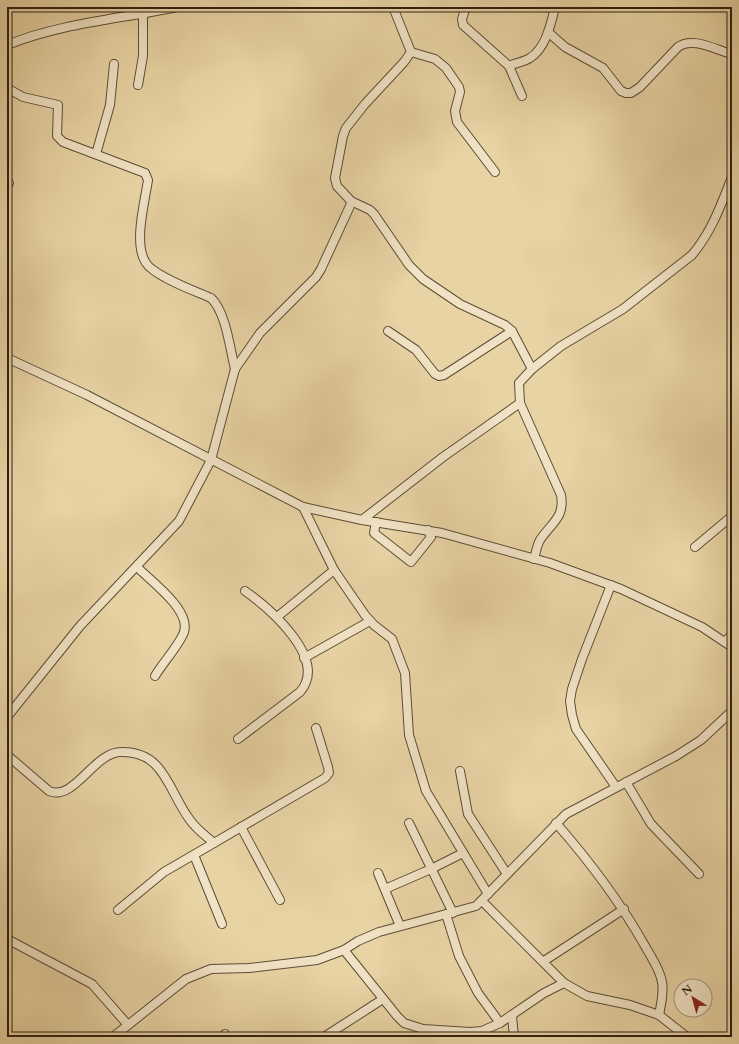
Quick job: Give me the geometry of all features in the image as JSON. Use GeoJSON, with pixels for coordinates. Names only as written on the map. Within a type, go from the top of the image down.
{"type":"FeatureCollection","features":[{"type":"Feature","properties":{"kind":"street"},"geometry":{"type":"LineString","coordinates":[[7,44],[63,28],[177,7]]}},
{"type":"Feature","properties":{"kind":"street"},"geometry":{"type":"LineString","coordinates":[[393,7],[411,52]]}},
{"type":"Feature","properties":{"kind":"street"},"geometry":{"type":"LineString","coordinates":[[466,7],[462,19],[463,25],[509,66],[522,96]]}},
{"type":"Feature","properties":{"kind":"street"},"geometry":{"type":"LineString","coordinates":[[509,66],[534,55],[548,32],[555,7]]}},
{"type":"Feature","properties":{"kind":"street"},"geometry":{"type":"LineString","coordinates":[[138,85],[143,56],[143,14]]}},
{"type":"Feature","properties":{"kind":"street"},"geometry":{"type":"LineString","coordinates":[[548,32],[566,47],[603,68],[621,91],[626,93],[640,87],[678,47],[685,43],[699,44],[732,54]]}},
{"type":"Feature","properties":{"kind":"street"},"geometry":{"type":"LineString","coordinates":[[411,52],[435,58],[446,68],[459,87],[460,92],[455,111],[457,122],[495,172]]}},
{"type":"Feature","properties":{"kind":"street"},"geometry":{"type":"LineString","coordinates":[[411,52],[346,128],[343,136],[335,178],[337,186],[351,201],[370,210],[374,214],[409,265],[423,279],[460,304],[505,325],[512,331],[532,369]]}},
{"type":"Feature","properties":{"kind":"street"},"geometry":{"type":"LineString","coordinates":[[96,154],[110,105],[114,64]]}},
{"type":"Feature","properties":{"kind":"street"},"geometry":{"type":"LineString","coordinates":[[7,88],[22,97],[58,105],[57,136],[60,140],[141,170],[147,175],[148,180],[140,240],[141,252],[146,263],[155,272],[211,298],[216,304],[224,323],[235,369]]}},
{"type":"Feature","properties":{"kind":"street"},"geometry":{"type":"LineString","coordinates":[[534,558],[540,541],[560,516],[562,503],[561,495],[520,403],[519,383],[532,369],[567,342],[623,309],[692,254],[708,234],[715,222],[732,177]]}},
{"type":"Feature","properties":{"kind":"street"},"geometry":{"type":"LineString","coordinates":[[7,717],[80,626],[179,521],[211,460],[235,369],[260,334],[316,277],[327,260],[351,201]]}},
{"type":"Feature","properties":{"kind":"street"},"geometry":{"type":"LineString","coordinates":[[388,331],[416,350],[435,374],[439,376],[444,375],[512,331]]}},
{"type":"Feature","properties":{"kind":"street"},"geometry":{"type":"LineString","coordinates":[[7,358],[80,392],[303,507],[362,520],[442,533],[534,558],[611,585],[702,627],[729,644],[732,634]]}},
{"type":"Feature","properties":{"kind":"street"},"geometry":{"type":"LineString","coordinates":[[362,520],[443,457],[520,403]]}},
{"type":"Feature","properties":{"kind":"street"},"geometry":{"type":"LineString","coordinates":[[303,507],[334,570],[370,621],[392,639],[398,651],[405,673],[409,735],[421,778],[433,805],[488,894]]}},
{"type":"Feature","properties":{"kind":"street"},"geometry":{"type":"LineString","coordinates":[[695,547],[732,516]]}},
{"type":"Feature","properties":{"kind":"street"},"geometry":{"type":"LineString","coordinates":[[376,522],[374,533],[411,562],[432,537],[428,530]]}},
{"type":"Feature","properties":{"kind":"street"},"geometry":{"type":"LineString","coordinates":[[137,567],[176,605],[184,618],[184,633],[154,676]]}},
{"type":"Feature","properties":{"kind":"street"},"geometry":{"type":"LineString","coordinates":[[278,617],[334,570]]}},
{"type":"Feature","properties":{"kind":"street"},"geometry":{"type":"LineString","coordinates":[[611,585],[582,659],[572,689],[570,701],[576,729],[616,787]]}},
{"type":"Feature","properties":{"kind":"street"},"geometry":{"type":"LineString","coordinates":[[238,739],[300,692],[306,685],[307,671],[304,658],[294,638],[278,617],[245,591]]}},
{"type":"Feature","properties":{"kind":"street"},"geometry":{"type":"LineString","coordinates":[[304,658],[370,621]]}},
{"type":"Feature","properties":{"kind":"street"},"geometry":{"type":"LineString","coordinates":[[113,1037],[186,979],[198,972],[210,968],[249,968],[317,960],[344,950],[368,936],[472,907],[482,901],[556,823],[579,806],[676,756],[700,740],[732,711]]}},
{"type":"Feature","properties":{"kind":"street"},"geometry":{"type":"LineString","coordinates":[[118,910],[164,872],[325,778],[328,773],[328,767],[316,728]]}},
{"type":"Feature","properties":{"kind":"street"},"geometry":{"type":"LineString","coordinates":[[7,755],[49,791],[55,793],[68,789],[103,758],[112,754],[119,752],[146,756],[160,768],[190,821],[214,843]]}},
{"type":"Feature","properties":{"kind":"street"},"geometry":{"type":"LineString","coordinates":[[460,771],[468,814],[507,874]]}},
{"type":"Feature","properties":{"kind":"street"},"geometry":{"type":"LineString","coordinates":[[626,782],[651,824],[700,874]]}},
{"type":"Feature","properties":{"kind":"street"},"geometry":{"type":"LineString","coordinates":[[408,823],[431,869],[450,913],[459,956],[478,993],[500,1023]]}},
{"type":"Feature","properties":{"kind":"street"},"geometry":{"type":"LineString","coordinates":[[556,823],[592,864],[624,909],[662,981],[663,992],[659,1015]]}},
{"type":"Feature","properties":{"kind":"street"},"geometry":{"type":"LineString","coordinates":[[241,827],[280,900]]}},
{"type":"Feature","properties":{"kind":"street"},"geometry":{"type":"LineString","coordinates":[[385,889],[463,853]]}},
{"type":"Feature","properties":{"kind":"street"},"geometry":{"type":"LineString","coordinates":[[194,855],[222,924]]}},
{"type":"Feature","properties":{"kind":"street"},"geometry":{"type":"LineString","coordinates":[[378,873],[400,926]]}},
{"type":"Feature","properties":{"kind":"street"},"geometry":{"type":"LineString","coordinates":[[482,901],[544,961],[564,983],[587,996],[630,1005],[659,1015],[687,1037]]}},
{"type":"Feature","properties":{"kind":"street"},"geometry":{"type":"LineString","coordinates":[[544,961],[624,909]]}},
{"type":"Feature","properties":{"kind":"street"},"geometry":{"type":"LineString","coordinates":[[7,939],[92,984],[128,1025]]}},
{"type":"Feature","properties":{"kind":"street"},"geometry":{"type":"LineString","coordinates":[[344,950],[397,1016],[404,1023],[423,1029],[470,1032],[482,1031],[512,1016],[544,993],[564,983]]}},
{"type":"Feature","properties":{"kind":"street"},"geometry":{"type":"LineString","coordinates":[[324,1037],[383,999]]}},
{"type":"Feature","properties":{"kind":"street"},"geometry":{"type":"LineString","coordinates":[[512,1016],[514,1037]]}},
{"type":"Feature","properties":{"kind":"street"},"geometry":{"type":"LineString","coordinates":[[460,1037],[470,1032]]}}]}
